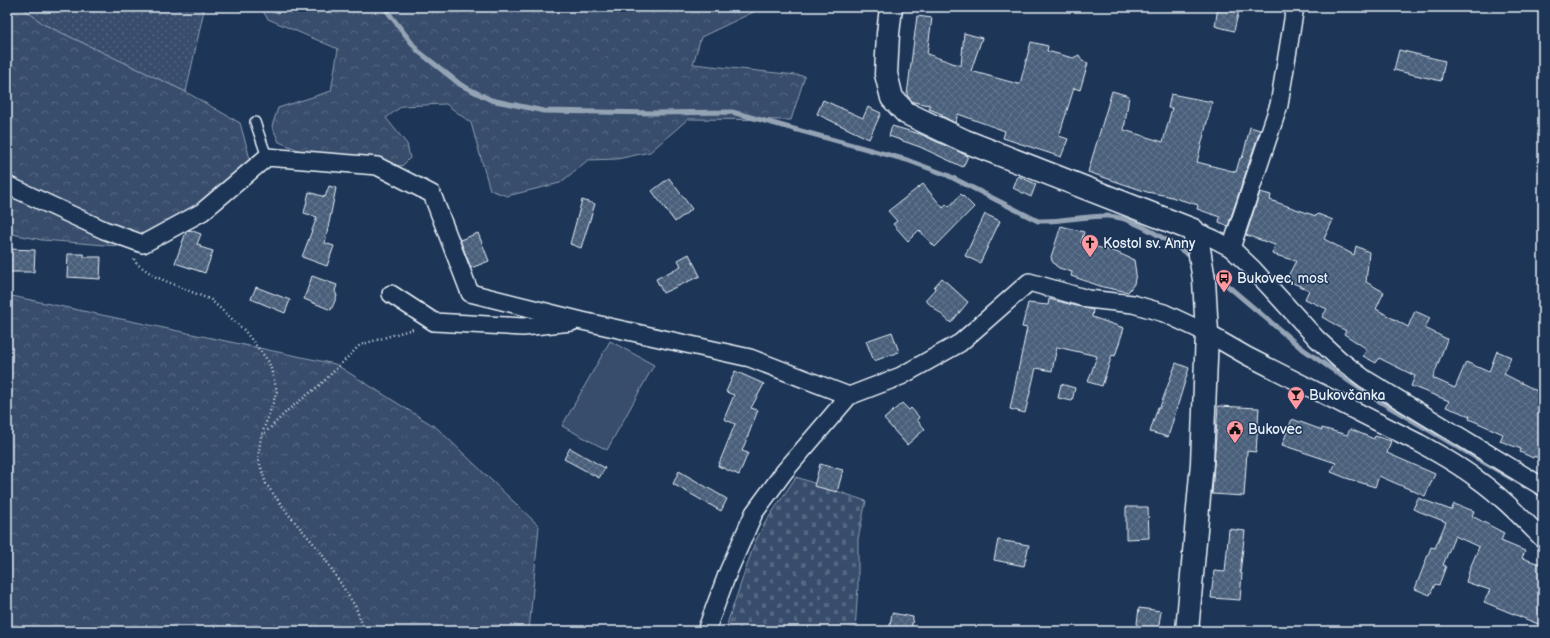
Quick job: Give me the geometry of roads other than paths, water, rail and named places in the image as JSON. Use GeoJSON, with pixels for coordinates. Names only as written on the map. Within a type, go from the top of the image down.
{"type":"FeatureCollection","features":[{"type":"Feature","properties":{"kind":"street"},"geometry":{"type":"LineString","coordinates":[[891,7],[886,74],[892,98],[906,113],[965,141],[1196,240],[1214,239],[1232,248],[1317,339],[1340,360],[1392,397],[1452,447],[1477,479],[1512,509],[1543,539]]}},
{"type":"Feature","properties":{"kind":"street"},"geometry":{"type":"LineString","coordinates":[[1232,248],[1279,105],[1295,7]]}},
{"type":"Feature","properties":{"kind":"street"},"geometry":{"type":"LineString","coordinates":[[7,185],[104,230],[143,244],[202,212],[267,158],[377,166],[432,194],[470,292],[582,321],[750,358],[849,396]]}},
{"type":"Feature","properties":{"kind":"street"},"geometry":{"type":"LineString","coordinates":[[1187,631],[1202,463],[1207,333],[1204,280],[1196,240]]}},
{"type":"Feature","properties":{"kind":"street"},"geometry":{"type":"LineString","coordinates":[[709,628],[728,572],[754,513],[784,472],[849,396],[901,376],[960,343],[1029,282],[1088,299],[1133,304],[1164,313],[1207,333],[1247,356],[1543,487]]}},
{"type":"Feature","properties":{"kind":"street"},"geometry":{"type":"LineString","coordinates":[[391,294],[434,322],[523,327],[582,321]]}},
{"type":"Feature","properties":{"kind":"lane"},"geometry":{"type":"LineString","coordinates":[[255,122],[267,158]]}},
{"type":"Feature","properties":{"kind":"waterway"},"geometry":{"type":"LineString","coordinates":[[384,7],[418,51],[461,85],[491,100],[544,111],[654,113],[732,112],[907,160],[947,175],[1038,221],[1055,221],[1106,216],[1127,220],[1151,231],[1193,258]]}},
{"type":"Feature","properties":{"kind":"waterway"},"geometry":{"type":"LineString","coordinates":[[1209,270],[1300,347],[1369,395],[1525,486]]}},
{"type":"Feature","properties":{"kind":"place","name":"Kostol sv. Anny"},"geometry":{"type":"Point","coordinates":[1090,258]}},
{"type":"Feature","properties":{"kind":"place","name":"Bukovec, most"},"geometry":{"type":"Point","coordinates":[1224,293]}},
{"type":"Feature","properties":{"kind":"place","name":"Bukovčanka"},"geometry":{"type":"Point","coordinates":[1296,410]}},
{"type":"Feature","properties":{"kind":"place","name":"Bukovec"},"geometry":{"type":"Point","coordinates":[1235,444]}}]}
